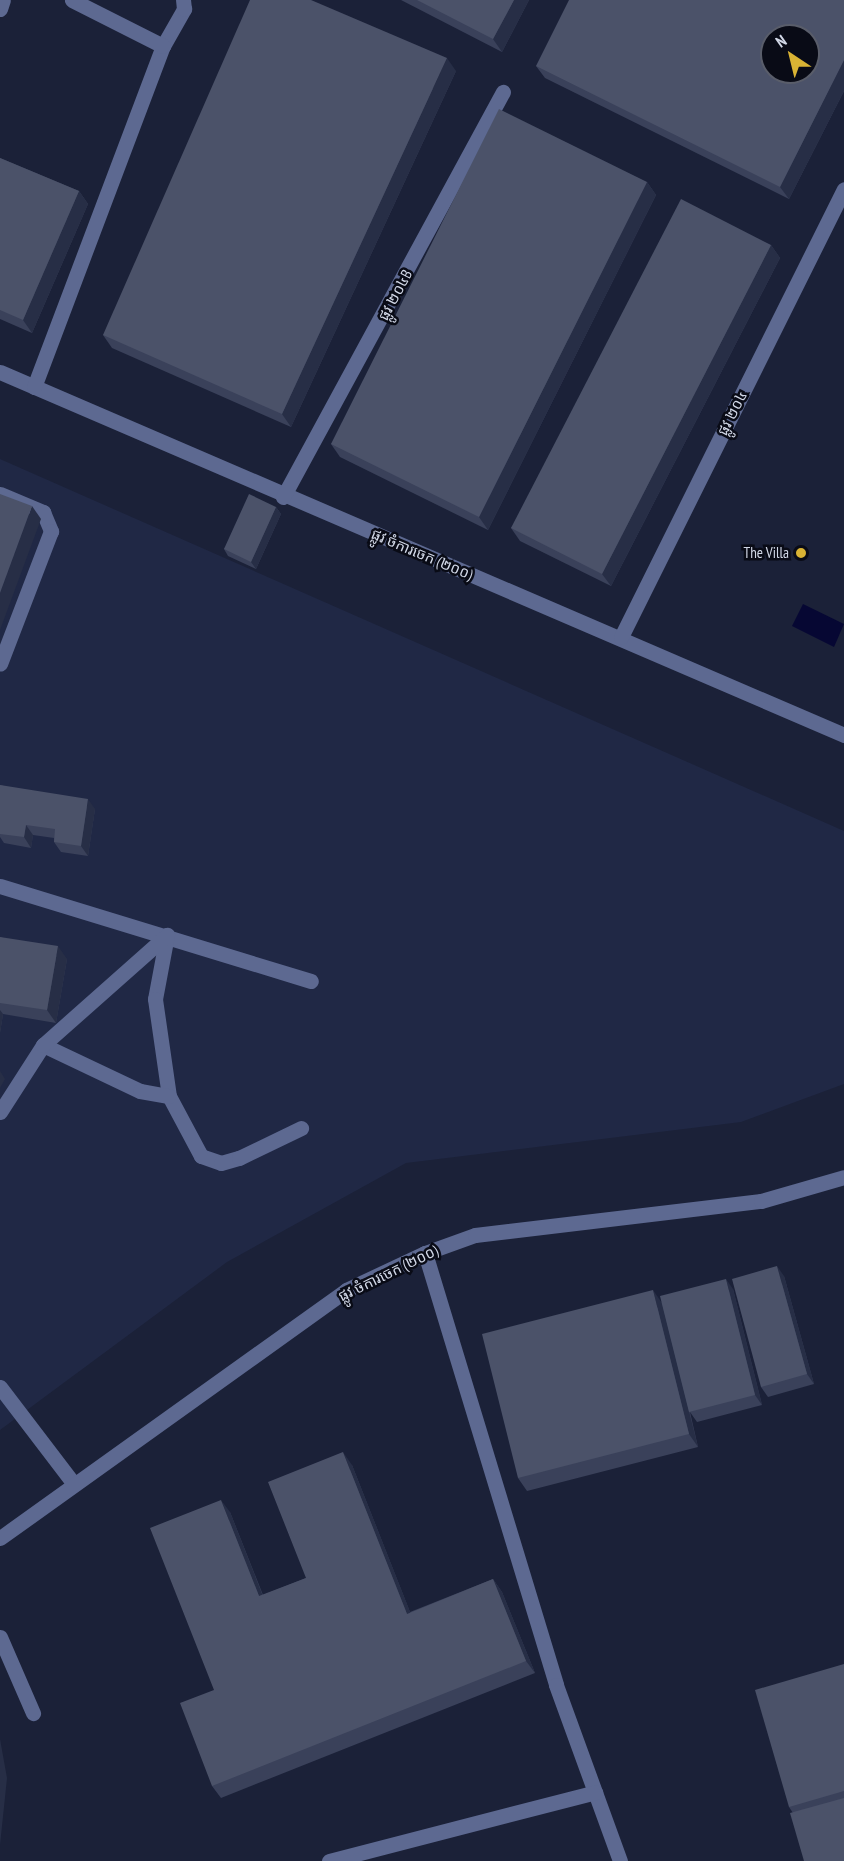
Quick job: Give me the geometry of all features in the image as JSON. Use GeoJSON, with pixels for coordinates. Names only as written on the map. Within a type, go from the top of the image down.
{"type":"FeatureCollection","features":[{"type":"Feature","properties":{"kind":"street"},"geometry":{"type":"LineString","coordinates":[[0,9],[3,0]]}},
{"type":"Feature","properties":{"kind":"street"},"geometry":{"type":"LineString","coordinates":[[72,0],[163,46]]}},
{"type":"Feature","properties":{"kind":"street"},"geometry":{"type":"LineString","coordinates":[[34,387],[163,46],[184,9],[183,0]]}},
{"type":"Feature","properties":{"kind":"street","name":"ផ្លូវ ២០៤B"},"geometry":{"type":"LineString","coordinates":[[283,497],[503,92]]}},
{"type":"Feature","properties":{"kind":"street","name":"ផ្លូវ ២០៤"},"geometry":{"type":"LineString","coordinates":[[621,637],[844,189]]}},
{"type":"Feature","properties":{"kind":"street","name":"ផ្លូវ ចំការចេក (២០០)"},"geometry":{"type":"LineString","coordinates":[[0,372],[283,497],[621,637],[844,735]]}},
{"type":"Feature","properties":{"kind":"street"},"geometry":{"type":"LineString","coordinates":[[0,494],[43,512],[51,531],[0,664]]}},
{"type":"Feature","properties":{"kind":"street"},"geometry":{"type":"LineString","coordinates":[[0,886],[167,935],[311,981]]}},
{"type":"Feature","properties":{"kind":"street"},"geometry":{"type":"LineString","coordinates":[[0,1112],[42,1045],[167,935]]}},
{"type":"Feature","properties":{"kind":"street"},"geometry":{"type":"LineString","coordinates":[[167,935],[155,999],[169,1096],[201,1156],[221,1163],[301,1128]]}},
{"type":"Feature","properties":{"kind":"street"},"geometry":{"type":"LineString","coordinates":[[42,1045],[140,1091],[169,1096]]}},
{"type":"Feature","properties":{"kind":"street","name":"ផ្លូវ ចំការចេក (២០០)"},"geometry":{"type":"LineString","coordinates":[[0,1538],[346,1290],[425,1253],[475,1234],[761,1201],[844,1176]]}},
{"type":"Feature","properties":{"kind":"street"},"geometry":{"type":"LineString","coordinates":[[425,1253],[595,1792],[620,1861]]}},
{"type":"Feature","properties":{"kind":"street"},"geometry":{"type":"LineString","coordinates":[[0,1387],[5,1410],[74,1484]]}},
{"type":"Feature","properties":{"kind":"street"},"geometry":{"type":"LineString","coordinates":[[0,1636],[33,1713]]}},
{"type":"Feature","properties":{"kind":"street"},"geometry":{"type":"LineString","coordinates":[[329,1861],[595,1792]]}},
{"type":"Feature","properties":{"kind":"shaded area"},"geometry":{"type":"Polygon","coordinates":[[[0,459],[844,831],[844,1084],[741,1122],[406,1163],[227,1262],[0,1430],[0,459]]]}},
{"type":"Feature","properties":{"kind":"shaded area"},"geometry":{"type":"Polygon","coordinates":[[[803,604],[844,624],[834,647],[792,626],[803,604]]]}},
{"type":"Feature","properties":{"kind":"building"},"geometry":{"type":"Polygon","coordinates":[[[250,0],[311,0],[447,58],[282,414],[103,335],[250,0]]]}},
{"type":"Feature","properties":{"kind":"building"},"geometry":{"type":"Polygon","coordinates":[[[417,0],[514,0],[493,39],[417,0]]]}},
{"type":"Feature","properties":{"kind":"building"},"geometry":{"type":"Polygon","coordinates":[[[569,0],[844,0],[844,60],[780,187],[536,66],[569,0]]]}},
{"type":"Feature","properties":{"kind":"building"},"geometry":{"type":"Polygon","coordinates":[[[499,109],[647,182],[479,517],[331,444],[499,109]]]}},
{"type":"Feature","properties":{"kind":"building"},"geometry":{"type":"Polygon","coordinates":[[[0,158],[79,191],[23,320],[0,310],[0,158]]]}},
{"type":"Feature","properties":{"kind":"building"},"geometry":{"type":"Polygon","coordinates":[[[681,199],[771,245],[602,574],[511,528],[681,199]]]}},
{"type":"Feature","properties":{"kind":"building"},"geometry":{"type":"Polygon","coordinates":[[[0,494],[32,506],[0,593],[0,494]]]}},
{"type":"Feature","properties":{"kind":"building"},"geometry":{"type":"Polygon","coordinates":[[[249,494],[276,507],[251,562],[224,549],[249,494]]]}},
{"type":"Feature","properties":{"kind":"building"},"geometry":{"type":"Polygon","coordinates":[[[0,785],[88,799],[81,846],[54,842],[55,829],[26,825],[24,837],[0,834],[0,785]]]}},
{"type":"Feature","properties":{"kind":"building"},"geometry":{"type":"Polygon","coordinates":[[[0,937],[58,946],[47,1010],[0,1003],[0,937]]]}},
{"type":"Feature","properties":{"kind":"building"},"geometry":{"type":"Polygon","coordinates":[[[777,1266],[807,1374],[761,1387],[732,1279],[777,1266]]]}},
{"type":"Feature","properties":{"kind":"building"},"geometry":{"type":"Polygon","coordinates":[[[726,1279],[755,1395],[689,1412],[660,1296],[726,1279]]]}},
{"type":"Feature","properties":{"kind":"building"},"geometry":{"type":"Polygon","coordinates":[[[653,1290],[689,1434],[518,1478],[482,1334],[653,1290]]]}},
{"type":"Feature","properties":{"kind":"building"},"geometry":{"type":"Polygon","coordinates":[[[343,1452],[407,1614],[493,1579],[526,1661],[212,1786],[180,1703],[214,1690],[150,1528],[221,1500],[259,1596],[306,1578],[268,1482],[343,1452]]]}},
{"type":"Feature","properties":{"kind":"building"},"geometry":{"type":"Polygon","coordinates":[[[844,1664],[844,1791],[789,1807],[755,1690],[844,1664]]]}},
{"type":"Feature","properties":{"kind":"building"},"geometry":{"type":"Polygon","coordinates":[[[844,1798],[844,1861],[804,1861],[790,1813],[844,1798]]]}},
{"type":"Feature","properties":{"kind":"place","name":"The Villa"},"geometry":{"type":"Point","coordinates":[801,553]}}]}
